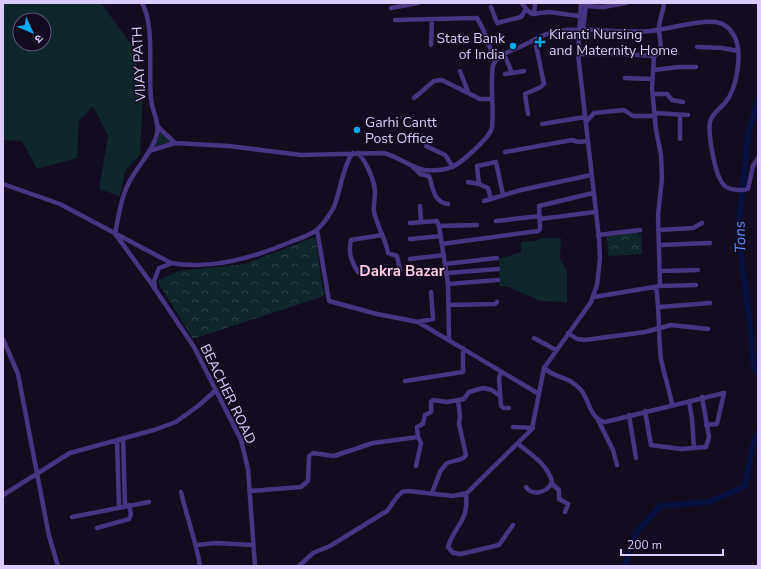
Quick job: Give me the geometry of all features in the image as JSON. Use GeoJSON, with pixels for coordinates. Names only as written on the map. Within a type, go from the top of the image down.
{"type":"FeatureCollection","features":[{"type":"Feature","properties":{"kind":"street","name":"VIJAY PATH"},"geometry":{"type":"LineString","coordinates":[[142,3],[150,29],[148,80],[151,104],[158,127]]}},
{"type":"Feature","properties":{"kind":"street"},"geometry":{"type":"LineString","coordinates":[[391,8],[418,3]]}},
{"type":"Feature","properties":{"kind":"street"},"geometry":{"type":"LineString","coordinates":[[522,3],[526,9],[534,14],[549,12],[579,16]]}},
{"type":"Feature","properties":{"kind":"street"},"geometry":{"type":"LineString","coordinates":[[534,14],[535,3]]}},
{"type":"Feature","properties":{"kind":"street"},"geometry":{"type":"LineString","coordinates":[[584,4],[603,7],[626,3]]}},
{"type":"Feature","properties":{"kind":"street"},"geometry":{"type":"LineString","coordinates":[[578,54],[654,56],[658,54],[661,49],[659,30],[664,3]]}},
{"type":"Feature","properties":{"kind":"street"},"geometry":{"type":"LineString","coordinates":[[581,31],[579,16],[584,4]]}},
{"type":"Feature","properties":{"kind":"street"},"geometry":{"type":"LineString","coordinates":[[299,566],[313,552],[330,546],[387,511],[402,492],[408,491],[453,496],[466,494],[533,428],[544,368],[594,297],[600,272],[598,235],[578,54],[584,4]]}},
{"type":"Feature","properties":{"kind":"street"},"geometry":{"type":"LineString","coordinates":[[491,7],[497,23],[521,16],[526,9]]}},
{"type":"Feature","properties":{"kind":"street"},"geometry":{"type":"LineString","coordinates":[[395,20],[477,18],[495,61]]}},
{"type":"Feature","properties":{"kind":"street"},"geometry":{"type":"LineString","coordinates":[[431,45],[432,20]]}},
{"type":"Feature","properties":{"kind":"street"},"geometry":{"type":"LineString","coordinates":[[149,151],[175,143],[229,146],[301,155],[324,156],[356,153],[383,153],[394,155],[412,166],[427,171],[453,167],[476,148],[491,131],[492,71],[495,61],[504,54],[550,33],[659,30],[703,22],[716,22],[727,27],[734,34],[739,60],[730,96],[713,115],[710,123],[713,152],[722,184],[727,188],[746,190],[749,188],[753,166],[757,159]]}},
{"type":"Feature","properties":{"kind":"street"},"geometry":{"type":"LineString","coordinates":[[528,114],[525,94],[541,87],[544,84],[534,40]]}},
{"type":"Feature","properties":{"kind":"street"},"geometry":{"type":"LineString","coordinates":[[697,47],[722,48],[738,51]]}},
{"type":"Feature","properties":{"kind":"street"},"geometry":{"type":"LineString","coordinates":[[504,54],[512,73]]}},
{"type":"Feature","properties":{"kind":"street"},"geometry":{"type":"LineString","coordinates":[[654,56],[652,79],[662,171],[658,208],[660,271],[658,287],[660,306],[659,328],[661,359],[672,404]]}},
{"type":"Feature","properties":{"kind":"street"},"geometry":{"type":"LineString","coordinates":[[653,70],[679,67],[696,68]]}},
{"type":"Feature","properties":{"kind":"street"},"geometry":{"type":"LineString","coordinates":[[460,71],[468,92]]}},
{"type":"Feature","properties":{"kind":"street"},"geometry":{"type":"LineString","coordinates":[[505,74],[524,71]]}},
{"type":"Feature","properties":{"kind":"street"},"geometry":{"type":"LineString","coordinates":[[625,78],[652,79]]}},
{"type":"Feature","properties":{"kind":"street"},"geometry":{"type":"LineString","coordinates":[[414,98],[426,87],[438,80],[449,82],[480,99],[492,99]]}},
{"type":"Feature","properties":{"kind":"street"},"geometry":{"type":"LineString","coordinates":[[654,94],[667,94],[672,100],[682,102]]}},
{"type":"Feature","properties":{"kind":"street"},"geometry":{"type":"LineString","coordinates":[[542,124],[586,119],[594,113],[621,111],[626,111],[633,116],[688,115]]}},
{"type":"Feature","properties":{"kind":"street"},"geometry":{"type":"LineString","coordinates":[[680,114],[680,139]]}},
{"type":"Feature","properties":{"kind":"street"},"geometry":{"type":"LineString","coordinates":[[158,127],[175,143]]}},
{"type":"Feature","properties":{"kind":"street"},"geometry":{"type":"LineString","coordinates":[[115,234],[125,191],[149,151],[157,135],[158,127]]}},
{"type":"Feature","properties":{"kind":"street"},"geometry":{"type":"LineString","coordinates":[[505,152],[572,140],[578,142],[588,141]]}},
{"type":"Feature","properties":{"kind":"street"},"geometry":{"type":"LineString","coordinates":[[426,146],[445,155],[453,167]]}},
{"type":"Feature","properties":{"kind":"street"},"geometry":{"type":"LineString","coordinates":[[156,289],[154,281],[159,268],[163,265],[210,264],[245,259],[278,248],[317,230],[334,207],[343,182],[348,159],[356,153]]}},
{"type":"Feature","properties":{"kind":"street"},"geometry":{"type":"LineString","coordinates":[[356,153],[366,162],[374,188],[374,212],[382,235],[388,253],[397,256],[400,271],[358,272],[350,257],[349,248],[351,240],[382,235]]}},
{"type":"Feature","properties":{"kind":"street"},"geometry":{"type":"LineString","coordinates":[[479,184],[477,166],[496,162],[503,195]]}},
{"type":"Feature","properties":{"kind":"street"},"geometry":{"type":"LineString","coordinates":[[412,166],[418,173],[428,176],[436,197],[440,202],[448,204]]}},
{"type":"Feature","properties":{"kind":"street"},"geometry":{"type":"LineString","coordinates":[[484,201],[503,195],[591,175]]}},
{"type":"Feature","properties":{"kind":"street"},"geometry":{"type":"LineString","coordinates":[[468,182],[479,184],[488,188],[491,198]]}},
{"type":"Feature","properties":{"kind":"street"},"geometry":{"type":"LineString","coordinates":[[3,184],[60,204],[171,264]]}},
{"type":"Feature","properties":{"kind":"street"},"geometry":{"type":"LineString","coordinates":[[442,244],[537,232],[540,229],[540,205],[593,194]]}},
{"type":"Feature","properties":{"kind":"street"},"geometry":{"type":"LineString","coordinates":[[420,206],[421,222]]}},
{"type":"Feature","properties":{"kind":"street"},"geometry":{"type":"LineString","coordinates":[[496,221],[595,212]]}},
{"type":"Feature","properties":{"kind":"street"},"geometry":{"type":"LineString","coordinates":[[410,223],[437,221],[439,226],[448,284],[449,339]]}},
{"type":"Feature","properties":{"kind":"street"},"geometry":{"type":"LineString","coordinates":[[658,230],[693,228],[702,223]]}},
{"type":"Feature","properties":{"kind":"street"},"geometry":{"type":"LineString","coordinates":[[439,226],[477,225]]}},
{"type":"Feature","properties":{"kind":"street"},"geometry":{"type":"LineString","coordinates":[[317,230],[329,301],[377,314],[418,322],[449,339],[539,394]]}},
{"type":"Feature","properties":{"kind":"street"},"geometry":{"type":"LineString","coordinates":[[598,235],[640,230]]}},
{"type":"Feature","properties":{"kind":"street","name":"BEACHER ROAD"},"geometry":{"type":"LineString","coordinates":[[115,234],[156,289],[194,347],[241,440],[248,469],[255,566]]}},
{"type":"Feature","properties":{"kind":"street"},"geometry":{"type":"LineString","coordinates":[[410,239],[441,236]]}},
{"type":"Feature","properties":{"kind":"street"},"geometry":{"type":"LineString","coordinates":[[659,244],[710,243]]}},
{"type":"Feature","properties":{"kind":"street"},"geometry":{"type":"LineString","coordinates":[[410,259],[444,255]]}},
{"type":"Feature","properties":{"kind":"street"},"geometry":{"type":"LineString","coordinates":[[445,264],[497,258]]}},
{"type":"Feature","properties":{"kind":"street"},"geometry":{"type":"LineString","coordinates":[[447,273],[498,269]]}},
{"type":"Feature","properties":{"kind":"street"},"geometry":{"type":"LineString","coordinates":[[660,271],[698,270]]}},
{"type":"Feature","properties":{"kind":"street"},"geometry":{"type":"LineString","coordinates":[[448,284],[498,280]]}},
{"type":"Feature","properties":{"kind":"street"},"geometry":{"type":"LineString","coordinates":[[594,297],[658,287],[696,285]]}},
{"type":"Feature","properties":{"kind":"street"},"geometry":{"type":"LineString","coordinates":[[418,322],[433,319],[431,292]]}},
{"type":"Feature","properties":{"kind":"street"},"geometry":{"type":"LineString","coordinates":[[449,305],[495,304],[497,302]]}},
{"type":"Feature","properties":{"kind":"street"},"geometry":{"type":"LineString","coordinates":[[660,306],[710,303]]}},
{"type":"Feature","properties":{"kind":"street"},"geometry":{"type":"LineString","coordinates":[[568,333],[577,339],[585,340],[632,334],[671,325],[708,329]]}},
{"type":"Feature","properties":{"kind":"street"},"geometry":{"type":"LineString","coordinates":[[534,338],[556,350]]}},
{"type":"Feature","properties":{"kind":"street"},"geometry":{"type":"LineString","coordinates":[[3,339],[18,374],[49,536],[58,566]]}},
{"type":"Feature","properties":{"kind":"street"},"geometry":{"type":"LineString","coordinates":[[405,381],[463,372],[463,348]]}},
{"type":"Feature","properties":{"kind":"street"},"geometry":{"type":"LineString","coordinates":[[544,368],[552,374],[567,378],[582,391],[613,450],[616,465]]}},
{"type":"Feature","properties":{"kind":"street"},"geometry":{"type":"LineString","coordinates":[[501,372],[499,378],[502,407],[509,408]]}},
{"type":"Feature","properties":{"kind":"street"},"geometry":{"type":"LineString","coordinates":[[416,466],[421,443],[418,437],[417,427],[423,425],[425,415],[431,412],[432,400],[447,402],[466,399],[469,392],[483,388],[492,390],[500,396]]}},
{"type":"Feature","properties":{"kind":"street"},"geometry":{"type":"LineString","coordinates":[[3,495],[28,478],[38,474],[43,468],[70,452],[117,440],[176,422],[198,406],[216,390]]}},
{"type":"Feature","properties":{"kind":"street"},"geometry":{"type":"LineString","coordinates":[[598,420],[608,421],[672,404],[725,393],[717,424],[706,425]]}},
{"type":"Feature","properties":{"kind":"street"},"geometry":{"type":"LineString","coordinates":[[645,411],[651,444],[681,449],[706,447],[709,440],[702,397]]}},
{"type":"Feature","properties":{"kind":"street"},"geometry":{"type":"LineString","coordinates":[[432,493],[440,472],[444,466],[449,462],[457,462],[466,455],[459,424],[460,416],[458,400]]}},
{"type":"Feature","properties":{"kind":"street"},"geometry":{"type":"LineString","coordinates":[[689,401],[694,448]]}},
{"type":"Feature","properties":{"kind":"street"},"geometry":{"type":"LineString","coordinates":[[629,415],[636,458]]}},
{"type":"Feature","properties":{"kind":"street"},"geometry":{"type":"LineString","coordinates":[[513,427],[533,428]]}},
{"type":"Feature","properties":{"kind":"street"},"geometry":{"type":"LineString","coordinates":[[250,491],[301,487],[306,484],[308,481],[308,456],[313,453],[334,456],[374,443],[418,437]]}},
{"type":"Feature","properties":{"kind":"street"},"geometry":{"type":"LineString","coordinates":[[97,528],[129,519],[131,514],[127,505],[123,438]]}},
{"type":"Feature","properties":{"kind":"street"},"geometry":{"type":"LineString","coordinates":[[117,440],[119,506]]}},
{"type":"Feature","properties":{"kind":"street"},"geometry":{"type":"LineString","coordinates":[[518,444],[535,457],[549,473],[552,484],[559,490],[559,499],[568,504],[565,512]]}},
{"type":"Feature","properties":{"kind":"street"},"geometry":{"type":"LineString","coordinates":[[526,487],[533,492],[542,492],[552,484]]}},
{"type":"Feature","properties":{"kind":"street"},"geometry":{"type":"LineString","coordinates":[[181,492],[189,525],[197,545],[200,566]]}},
{"type":"Feature","properties":{"kind":"street"},"geometry":{"type":"LineString","coordinates":[[466,494],[467,506],[464,517],[448,547],[453,553],[461,554],[499,545],[513,525]]}},
{"type":"Feature","properties":{"kind":"street"},"geometry":{"type":"LineString","coordinates":[[72,517],[119,506],[149,502]]}},
{"type":"Feature","properties":{"kind":"street"},"geometry":{"type":"LineString","coordinates":[[197,545],[253,545]]}},
{"type":"Feature","properties":{"kind":"green space"},"geometry":{"type":"Polygon","coordinates":[[[3,3],[101,3],[133,47],[143,96],[140,154],[125,171],[120,196],[99,189],[108,136],[93,106],[79,121],[77,158],[37,169],[22,141],[3,140],[3,3]]]}},
{"type":"Feature","properties":{"kind":"green space"},"geometry":{"type":"Polygon","coordinates":[[[161,133],[170,142],[155,146],[161,133]]]}},
{"type":"Feature","properties":{"kind":"green space"},"geometry":{"type":"Polygon","coordinates":[[[638,232],[638,234],[641,234],[642,254],[608,256],[607,234],[638,232]]]}},
{"type":"Feature","properties":{"kind":"green space"},"geometry":{"type":"Polygon","coordinates":[[[315,237],[324,296],[193,339],[157,281],[179,271],[245,264],[315,237]]]}},
{"type":"Feature","properties":{"kind":"green space"},"geometry":{"type":"Polygon","coordinates":[[[542,238],[561,238],[560,259],[567,271],[567,302],[540,301],[509,287],[499,286],[499,259],[521,252],[521,242],[536,241],[542,238]]]}},
{"type":"Feature","properties":{"kind":"waterway","name":"Tons"},"geometry":{"type":"LineString","coordinates":[[758,100],[748,134],[738,233],[751,333],[753,364],[758,375]]}},
{"type":"Feature","properties":{"kind":"waterway","name":"Tons"},"geometry":{"type":"LineString","coordinates":[[625,566],[636,533],[660,506],[709,502],[745,486],[752,447],[758,432]]}},
{"type":"Feature","properties":{"kind":"place","name":"Kiranti Nursing and Maternity Home"},"geometry":{"type":"Point","coordinates":[540,42]}},
{"type":"Feature","properties":{"kind":"place","name":"State Bank of India"},"geometry":{"type":"Point","coordinates":[513,46]}},
{"type":"Feature","properties":{"kind":"place","name":"Garhi Cantt Post Office"},"geometry":{"type":"Point","coordinates":[357,130]}},
{"type":"Feature","properties":{"kind":"district","name":"Dakra Bazar"},"geometry":{"type":"Point","coordinates":[402,271]}}]}
